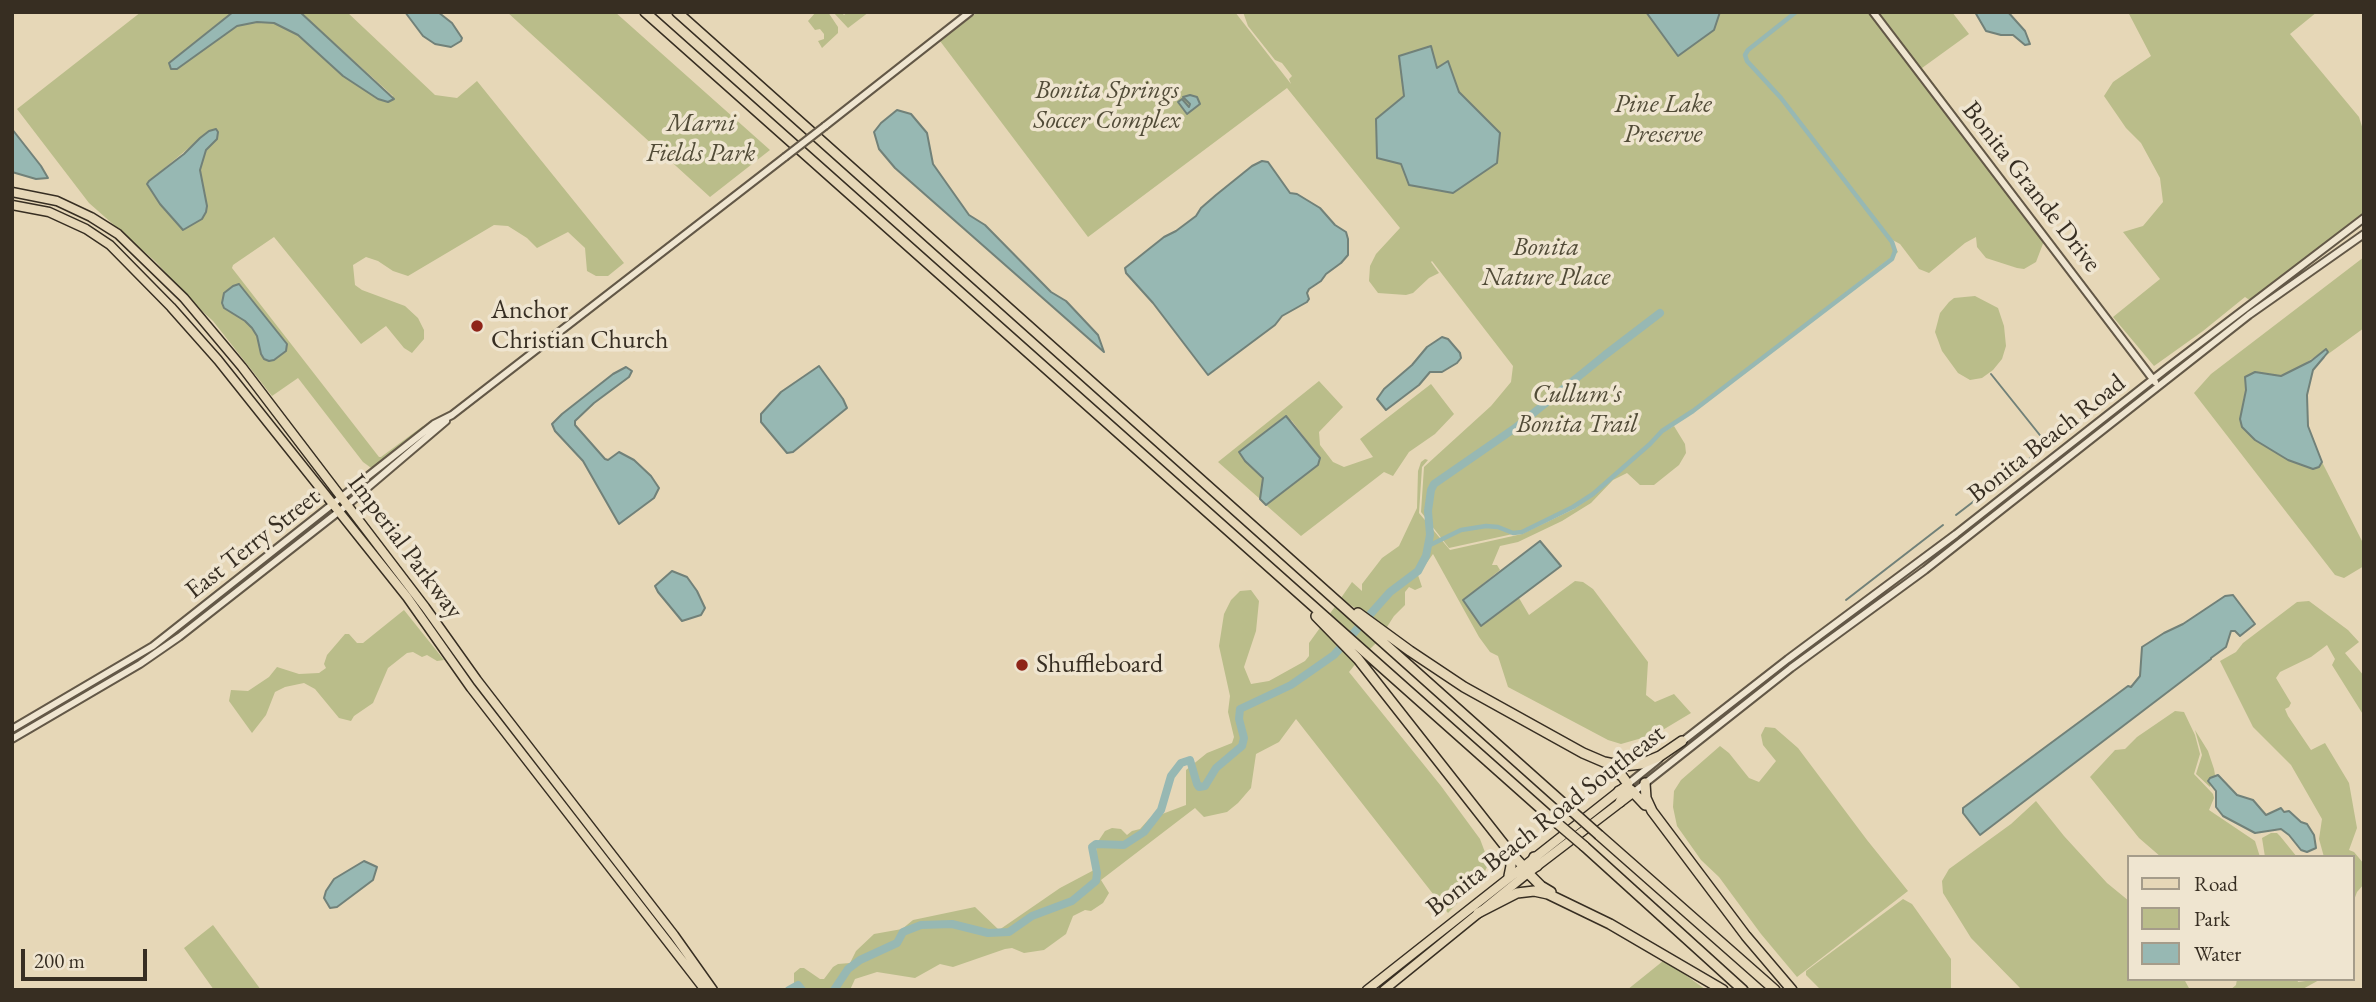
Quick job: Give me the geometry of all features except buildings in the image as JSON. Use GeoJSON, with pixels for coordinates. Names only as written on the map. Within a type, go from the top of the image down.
{"type":"FeatureCollection","features":[{"type":"Feature","properties":{"kind":"highway"},"geometry":{"type":"LineString","coordinates":[[645,12],[1287,583],[1361,655],[1584,846],[1743,990]]}},
{"type":"Feature","properties":{"kind":"highway"},"geometry":{"type":"LineString","coordinates":[[677,12],[1307,575],[1380,634],[1572,811],[1775,990]]}},
{"type":"Feature","properties":{"kind":"highway"},"geometry":{"type":"LineString","coordinates":[[1380,634],[1464,687],[1616,770],[1627,789],[1652,811],[1746,936],[1792,990]]}},
{"type":"Feature","properties":{"kind":"highway"},"geometry":{"type":"LineString","coordinates":[[1361,655],[1509,851],[1530,865],[1541,886],[1661,952],[1723,990]]}},
{"type":"Feature","properties":{"kind":"highway"},"geometry":{"type":"LineString","coordinates":[[1583,753],[1614,765],[1635,765],[1660,757],[1682,741]]}},
{"type":"Feature","properties":{"kind":"highway"},"geometry":{"type":"LineString","coordinates":[[1645,783],[1646,798],[1652,811]]}},
{"type":"Feature","properties":{"kind":"highway"},"geometry":{"type":"LineString","coordinates":[[1620,802],[1627,789]]}},
{"type":"Feature","properties":{"kind":"highway"},"geometry":{"type":"LineString","coordinates":[[1509,851],[1509,876]]}},
{"type":"Feature","properties":{"kind":"highway"},"geometry":{"type":"LineString","coordinates":[[1478,913],[1506,896],[1523,892],[1543,892],[1563,899]]}},
{"type":"Feature","properties":{"kind":"main road","name":"Imperial Parkway"},"geometry":{"type":"LineString","coordinates":[[12,192],[57,201],[91,217],[118,234],[184,298],[242,367],[674,934],[713,990]]}},
{"type":"Feature","properties":{"kind":"main road","name":"Imperial Parkway"},"geometry":{"type":"LineString","coordinates":[[12,205],[49,212],[86,229],[110,245],[218,360],[414,606],[471,688],[705,990]]}},
{"type":"Feature","properties":{"kind":"main road","name":"Bonita Beach Road Southeast"},"geometry":{"type":"LineString","coordinates":[[1384,990],[1478,913],[1530,865],[1627,789]]}},
{"type":"Feature","properties":{"kind":"main road","name":"Bonita Beach Road Southeast"},"geometry":{"type":"LineString","coordinates":[[1367,990],[1509,876],[1530,865],[1620,802]]}},
{"type":"Feature","properties":{"kind":"main road"},"geometry":{"type":"LineString","coordinates":[[578,810],[577,824],[619,864]]}},
{"type":"Feature","properties":{"kind":"street","name":"East Terry Street"},"geometry":{"type":"LineString","coordinates":[[12,729],[150,648],[252,569],[336,509],[434,425],[452,415],[970,12]]}},
{"type":"Feature","properties":{"kind":"street","name":"Bonita Grande Drive"},"geometry":{"type":"LineString","coordinates":[[1873,12],[2158,386]]}},
{"type":"Feature","properties":{"kind":"street","name":"Bonita Beach Road"},"geometry":{"type":"LineString","coordinates":[[1752,687],[1956,534],[2364,218]]}},
{"type":"Feature","properties":{"kind":"street","name":"Bonita Beach Road"},"geometry":{"type":"LineString","coordinates":[[1757,694],[1925,570],[2249,315],[2364,234]]}},
{"type":"Feature","properties":{"kind":"street"},"geometry":{"type":"LineString","coordinates":[[12,739],[140,664],[219,605],[336,509]]}},
{"type":"Feature","properties":{"kind":"street"},"geometry":{"type":"LineString","coordinates":[[219,605],[250,575],[252,569]]}},
{"type":"Feature","properties":{"kind":"street","name":"Bonita Beach Road Southeast"},"geometry":{"type":"LineString","coordinates":[[1627,789],[1682,741],[1752,687]]}},
{"type":"Feature","properties":{"kind":"street","name":"Bonita Beach Road Southeast"},"geometry":{"type":"LineString","coordinates":[[1627,789],[1645,783],[1757,694]]}},
{"type":"Feature","properties":{"kind":"green space"},"geometry":{"type":"Polygon","coordinates":[[[141,12],[233,12],[169,63],[174,70],[237,26],[257,22],[274,23],[298,35],[343,76],[378,99],[391,101],[393,96],[300,12],[347,12],[435,95],[457,98],[477,81],[624,263],[608,276],[596,276],[587,271],[585,248],[568,232],[537,248],[508,226],[494,225],[408,276],[366,257],[353,265],[355,285],[405,306],[418,318],[424,330],[424,339],[412,353],[404,348],[386,326],[361,344],[274,237],[233,265],[232,268],[379,457],[423,426],[425,429],[374,470],[363,462],[298,378],[272,396],[213,321],[156,262],[89,203],[17,109],[141,12]],[[209,131],[149,181],[152,193],[163,207],[204,216],[207,206],[200,174],[201,164],[206,150],[218,135],[209,131]]]}},
{"type":"Feature","properties":{"kind":"green space","name":"Marni Fields Park"},"geometry":{"type":"Polygon","coordinates":[[[507,12],[615,12],[770,150],[710,197],[507,12]]]}},
{"type":"Feature","properties":{"kind":"green space"},"geometry":{"type":"Polygon","coordinates":[[[816,12],[828,12],[838,27],[838,33],[822,48],[818,41],[824,39],[824,34],[820,29],[815,30],[808,21],[816,12]]]}},
{"type":"Feature","properties":{"kind":"green space"},"geometry":{"type":"Polygon","coordinates":[[[833,12],[841,12],[844,15],[848,12],[869,12],[848,28],[833,12]]]}},
{"type":"Feature","properties":{"kind":"green space"},"geometry":{"type":"Polygon","coordinates":[[[978,12],[1235,12],[1291,84],[1289,79],[1292,76],[1282,63],[1275,60],[1248,26],[1243,12],[1870,12],[2044,241],[2036,262],[2024,269],[1986,258],[1977,247],[1976,237],[1929,273],[1919,269],[1900,244],[1887,237],[1898,252],[1691,412],[1662,431],[1593,494],[1522,532],[1449,548],[1421,512],[1424,467],[1491,406],[1511,382],[1513,366],[1432,261],[1439,273],[1429,278],[1413,293],[1378,293],[1369,281],[1370,266],[1376,254],[1400,228],[1287,88],[1088,237],[940,41],[978,12]]]}},
{"type":"Feature","properties":{"kind":"green space"},"geometry":{"type":"Polygon","coordinates":[[[1876,12],[1952,12],[1969,34],[1922,68],[2002,174],[1876,12]]]}},
{"type":"Feature","properties":{"kind":"green space"},"geometry":{"type":"Polygon","coordinates":[[[2128,12],[2317,12],[2290,34],[2359,117],[2364,133],[2364,215],[2251,301],[2245,297],[2154,366],[2113,317],[2160,279],[2123,232],[2143,226],[2163,202],[2160,178],[2141,143],[2126,128],[2104,96],[2113,82],[2151,56],[2128,12]]]}},
{"type":"Feature","properties":{"kind":"green space"},"geometry":{"type":"Polygon","coordinates":[[[2364,257],[2364,328],[2324,357],[2328,352],[2326,350],[2288,374],[2273,376],[2255,372],[2245,382],[2243,401],[2242,427],[2255,440],[2288,460],[2313,469],[2322,462],[2364,545],[2364,566],[2344,578],[2335,575],[2194,393],[2211,374],[2364,257]]]}},
{"type":"Feature","properties":{"kind":"green space"},"geometry":{"type":"Polygon","coordinates":[[[1975,296],[1998,308],[2004,326],[2006,346],[2002,359],[1993,370],[1982,378],[1970,380],[1958,373],[1942,351],[1935,332],[1940,313],[1949,302],[1954,298],[1975,296]]]}},
{"type":"Feature","properties":{"kind":"green space"},"geometry":{"type":"Polygon","coordinates":[[[1319,381],[1343,407],[1319,432],[1320,445],[1333,462],[1344,467],[1373,457],[1360,439],[1431,384],[1454,414],[1435,434],[1409,452],[1393,476],[1384,472],[1301,536],[1266,505],[1318,465],[1320,458],[1292,421],[1285,416],[1240,452],[1263,478],[1260,499],[1218,462],[1319,381]]]}},
{"type":"Feature","properties":{"kind":"green space"},"geometry":{"type":"Polygon","coordinates":[[[1674,426],[1685,444],[1686,453],[1679,465],[1654,485],[1640,485],[1627,473],[1613,480],[1591,503],[1562,521],[1518,542],[1500,546],[1492,565],[1497,565],[1500,570],[1463,600],[1481,626],[1519,598],[1529,615],[1575,581],[1583,582],[1593,589],[1648,662],[1646,695],[1655,702],[1674,694],[1691,713],[1656,734],[1621,744],[1608,740],[1508,687],[1498,656],[1490,652],[1479,637],[1433,554],[1418,575],[1422,587],[1415,590],[1409,587],[1405,592],[1405,605],[1385,630],[1341,598],[1352,582],[1362,591],[1362,584],[1382,558],[1399,546],[1417,508],[1418,471],[1425,459],[1428,460],[1422,467],[1419,513],[1450,550],[1522,534],[1574,509],[1594,495],[1663,432],[1674,426]]]}},
{"type":"Feature","properties":{"kind":"green space"},"geometry":{"type":"Polygon","coordinates":[[[1251,590],[1259,601],[1256,631],[1244,667],[1251,684],[1269,681],[1305,661],[1309,656],[1309,643],[1322,625],[1357,662],[1349,672],[1480,839],[1489,863],[1482,877],[1448,913],[1296,719],[1279,742],[1256,754],[1251,788],[1238,803],[1227,812],[1204,817],[1195,808],[1101,880],[1109,893],[1103,903],[1091,911],[1085,910],[1073,916],[1066,934],[1044,950],[1024,953],[1012,948],[1005,949],[953,967],[940,964],[915,978],[877,972],[855,979],[850,990],[794,990],[794,973],[800,968],[824,979],[833,967],[850,963],[856,951],[874,934],[902,929],[913,920],[975,907],[999,930],[1060,888],[1094,870],[1097,843],[1105,831],[1112,828],[1121,829],[1127,835],[1140,829],[1149,819],[1186,805],[1186,770],[1207,753],[1232,743],[1234,737],[1228,712],[1230,696],[1219,646],[1224,614],[1231,600],[1240,591],[1251,590]]]}},
{"type":"Feature","properties":{"kind":"green space"},"geometry":{"type":"Polygon","coordinates":[[[2309,601],[2348,630],[2359,642],[2345,653],[2364,676],[2364,716],[2332,665],[2335,659],[2327,645],[2311,657],[2280,672],[2276,678],[2291,703],[2285,709],[2288,716],[2311,750],[2325,743],[2349,783],[2357,828],[2349,850],[2354,852],[2364,864],[2364,884],[2355,898],[2355,855],[2323,855],[2319,839],[2322,819],[2291,765],[2253,727],[2220,661],[2236,652],[2243,643],[2297,602],[2309,601]]]}},
{"type":"Feature","properties":{"kind":"green space"},"geometry":{"type":"Polygon","coordinates":[[[1337,604],[1378,641],[1368,651],[1328,616],[1337,604]]]}},
{"type":"Feature","properties":{"kind":"green space"},"geometry":{"type":"Polygon","coordinates":[[[404,610],[444,660],[437,661],[427,655],[422,657],[413,652],[407,653],[388,668],[373,703],[351,721],[339,718],[315,689],[304,683],[275,692],[266,715],[252,733],[229,701],[231,690],[248,691],[269,677],[277,667],[299,674],[319,673],[326,668],[324,664],[327,655],[345,634],[349,634],[357,643],[363,643],[404,610]]]}},
{"type":"Feature","properties":{"kind":"green space"},"geometry":{"type":"Polygon","coordinates":[[[2175,711],[2184,712],[2200,754],[2194,774],[2213,794],[2209,810],[2255,841],[2259,855],[2159,855],[2139,838],[2090,777],[2115,750],[2125,749],[2137,737],[2175,711]]]}},
{"type":"Feature","properties":{"kind":"green space"},"geometry":{"type":"Polygon","coordinates":[[[1765,727],[1775,728],[1798,748],[1908,891],[1797,977],[1719,877],[1701,860],[1677,826],[1673,807],[1674,791],[1681,780],[1720,746],[1749,778],[1759,782],[1776,761],[1763,745],[1761,735],[1765,727]]]}},
{"type":"Feature","properties":{"kind":"green space"},"geometry":{"type":"Polygon","coordinates":[[[2195,730],[2208,751],[2214,769],[2215,775],[2210,787],[2196,774],[2202,755],[2195,730]]]}},
{"type":"Feature","properties":{"kind":"green space"},"geometry":{"type":"Polygon","coordinates":[[[2036,801],[2107,883],[2128,900],[2128,981],[2185,981],[2190,990],[2022,990],[1971,938],[1943,893],[1942,881],[1949,869],[2011,824],[2036,801]]]}},
{"type":"Feature","properties":{"kind":"green space"},"geometry":{"type":"Polygon","coordinates":[[[2277,833],[2295,855],[2265,855],[2262,838],[2277,833]]]}},
{"type":"Feature","properties":{"kind":"green space"},"geometry":{"type":"Polygon","coordinates":[[[1903,899],[1912,904],[1951,959],[1951,990],[1821,990],[1806,975],[1806,971],[1903,899]]]}},
{"type":"Feature","properties":{"kind":"green space"},"geometry":{"type":"Polygon","coordinates":[[[213,925],[261,990],[214,990],[184,948],[213,925]]]}},
{"type":"Feature","properties":{"kind":"green space"},"geometry":{"type":"Polygon","coordinates":[[[1663,961],[1672,965],[1706,990],[1627,990],[1663,961]]]}},
{"type":"Feature","properties":{"kind":"green space"},"geometry":{"type":"Polygon","coordinates":[[[2237,981],[2317,981],[2301,990],[2230,990],[2237,981]]]}},
{"type":"Feature","properties":{"kind":"water"},"geometry":{"type":"Polygon","coordinates":[[[233,12],[300,12],[394,99],[388,102],[378,99],[343,76],[298,35],[274,23],[257,22],[237,26],[177,69],[171,69],[169,63],[233,12]]]}},
{"type":"Feature","properties":{"kind":"water"},"geometry":{"type":"Polygon","coordinates":[[[405,12],[438,12],[452,23],[462,38],[461,41],[451,47],[435,44],[423,36],[405,12]]]}},
{"type":"Feature","properties":{"kind":"water"},"geometry":{"type":"Polygon","coordinates":[[[1646,12],[1720,12],[1714,30],[1678,56],[1646,12]]]}},
{"type":"Feature","properties":{"kind":"water"},"geometry":{"type":"Polygon","coordinates":[[[1975,12],[2008,12],[2025,31],[2030,44],[2025,45],[2013,35],[1986,31],[1975,12]]]}},
{"type":"Feature","properties":{"kind":"water"},"geometry":{"type":"Polygon","coordinates":[[[1431,46],[1437,68],[1448,61],[1459,92],[1500,133],[1497,163],[1453,193],[1409,185],[1401,164],[1377,158],[1376,119],[1404,96],[1399,56],[1431,46]]]}},
{"type":"Feature","properties":{"kind":"water"},"geometry":{"type":"Polygon","coordinates":[[[1183,97],[1197,97],[1200,104],[1187,114],[1178,102],[1182,99],[1189,107],[1190,104],[1183,97]]]}},
{"type":"Feature","properties":{"kind":"water"},"geometry":{"type":"Polygon","coordinates":[[[897,110],[911,114],[927,133],[933,164],[969,215],[985,225],[1051,292],[1066,301],[1098,335],[1104,352],[895,168],[879,149],[874,132],[897,110]]]}},
{"type":"Feature","properties":{"kind":"water"},"geometry":{"type":"Polygon","coordinates":[[[12,129],[48,178],[36,179],[12,172],[12,129]]]}},
{"type":"Feature","properties":{"kind":"water"},"geometry":{"type":"Polygon","coordinates":[[[216,129],[217,139],[206,150],[200,170],[206,212],[202,219],[183,230],[147,184],[200,138],[216,129]]]}},
{"type":"Feature","properties":{"kind":"water"},"geometry":{"type":"Polygon","coordinates":[[[1262,161],[1268,162],[1290,193],[1297,194],[1320,208],[1335,225],[1346,232],[1348,255],[1309,289],[1307,302],[1282,316],[1275,325],[1208,375],[1153,303],[1126,273],[1125,268],[1196,216],[1216,195],[1262,161]]]}},
{"type":"Feature","properties":{"kind":"water"},"geometry":{"type":"Polygon","coordinates":[[[239,284],[287,344],[286,351],[274,360],[264,359],[252,328],[224,308],[224,293],[239,284]]]}},
{"type":"Feature","properties":{"kind":"water"},"geometry":{"type":"Polygon","coordinates":[[[1442,337],[1448,339],[1461,358],[1442,372],[1430,372],[1419,385],[1386,410],[1377,399],[1384,389],[1412,365],[1427,347],[1442,337]]]}},
{"type":"Feature","properties":{"kind":"water"},"geometry":{"type":"Polygon","coordinates":[[[2326,349],[2328,352],[2313,370],[2307,395],[2308,426],[2322,462],[2319,467],[2313,469],[2288,460],[2255,440],[2242,427],[2240,419],[2246,390],[2245,377],[2255,372],[2281,376],[2311,361],[2326,349]]]}},
{"type":"Feature","properties":{"kind":"water"},"geometry":{"type":"Polygon","coordinates":[[[819,366],[847,408],[793,452],[787,453],[761,422],[761,414],[781,392],[819,366]]]}},
{"type":"Feature","properties":{"kind":"water"},"geometry":{"type":"Polygon","coordinates":[[[626,367],[632,371],[629,377],[575,421],[575,425],[605,459],[608,460],[619,452],[634,460],[659,488],[654,498],[619,524],[583,461],[555,431],[552,424],[613,374],[626,367]]]}},
{"type":"Feature","properties":{"kind":"water"},"geometry":{"type":"Polygon","coordinates":[[[1286,416],[1320,458],[1318,465],[1266,505],[1260,499],[1263,478],[1239,452],[1286,416]]]}},
{"type":"Feature","properties":{"kind":"water"},"geometry":{"type":"Polygon","coordinates":[[[1540,541],[1561,566],[1481,626],[1463,600],[1540,541]]]}},
{"type":"Feature","properties":{"kind":"water"},"geometry":{"type":"Polygon","coordinates":[[[672,571],[687,577],[697,591],[705,608],[701,615],[682,621],[658,592],[655,586],[672,571]]]}},
{"type":"Feature","properties":{"kind":"water"},"geometry":{"type":"Polygon","coordinates":[[[2233,595],[2255,624],[2240,636],[2231,631],[2226,647],[1980,835],[1963,813],[1963,808],[2128,686],[2131,687],[2140,676],[2142,647],[2225,596],[2233,595]]]}},
{"type":"Feature","properties":{"kind":"water"},"geometry":{"type":"Polygon","coordinates":[[[2218,775],[2237,795],[2253,800],[2266,815],[2281,808],[2307,824],[2314,835],[2316,848],[2307,852],[2301,850],[2281,829],[2255,833],[2223,816],[2216,807],[2216,791],[2208,781],[2218,775]]]}},
{"type":"Feature","properties":{"kind":"water"},"geometry":{"type":"Polygon","coordinates":[[[364,861],[377,867],[373,880],[337,907],[330,908],[324,898],[334,879],[364,861]]]}},
{"type":"Feature","properties":{"kind":"waterway"},"geometry":{"type":"LineString","coordinates":[[1428,546],[1461,530],[1486,526],[1513,533],[1522,532],[1573,507],[1593,494],[1662,431],[1693,411],[1892,259],[1895,251],[1892,242],[1781,98],[1747,61],[1745,55],[1748,50],[1796,12]]}},
{"type":"Feature","properties":{"kind":"waterway"},"geometry":{"type":"LineString","coordinates":[[834,990],[848,969],[860,960],[897,943],[903,932],[921,925],[952,924],[988,933],[1009,932],[1032,916],[1072,901],[1096,881],[1092,847],[1096,844],[1124,845],[1144,832],[1161,810],[1171,776],[1181,763],[1190,760],[1197,784],[1199,787],[1205,786],[1216,768],[1242,746],[1244,738],[1239,719],[1240,709],[1291,685],[1334,655],[1390,592],[1418,571],[1426,556],[1430,535],[1428,511],[1434,484],[1515,428],[1660,313]]}},
{"type":"Feature","properties":{"kind":"waterway"},"geometry":{"type":"LineString","coordinates":[[1991,374],[2047,444]]}},
{"type":"Feature","properties":{"kind":"waterway"},"geometry":{"type":"LineString","coordinates":[[1956,515],[2120,389]]}},
{"type":"Feature","properties":{"kind":"waterway"},"geometry":{"type":"LineString","coordinates":[[1846,600],[1943,525]]}},
{"type":"Feature","properties":{"kind":"waterway"},"geometry":{"type":"LineString","coordinates":[[789,990],[798,985],[802,990]]}},
{"type":"Feature","properties":{"kind":"place","name":"Anchor Christian Church"},"geometry":{"type":"Point","coordinates":[477,326]}},
{"type":"Feature","properties":{"kind":"place","name":"Shuffleboard"},"geometry":{"type":"Point","coordinates":[1022,665]}},
{"type":"Feature","properties":{"kind":"park label","name":"Bonita Springs Soccer Complex"},"geometry":{"type":"Point","coordinates":[1107,106]}},
{"type":"Feature","properties":{"kind":"park label","name":"Pine Lake Preserve"},"geometry":{"type":"Point","coordinates":[1663,120]}},
{"type":"Feature","properties":{"kind":"park label","name":"Bonita Nature Place"},"geometry":{"type":"Point","coordinates":[1546,263]}},
{"type":"Feature","properties":{"kind":"park label","name":"Cullum's Bonita Trail"},"geometry":{"type":"Point","coordinates":[1577,410]}}]}
